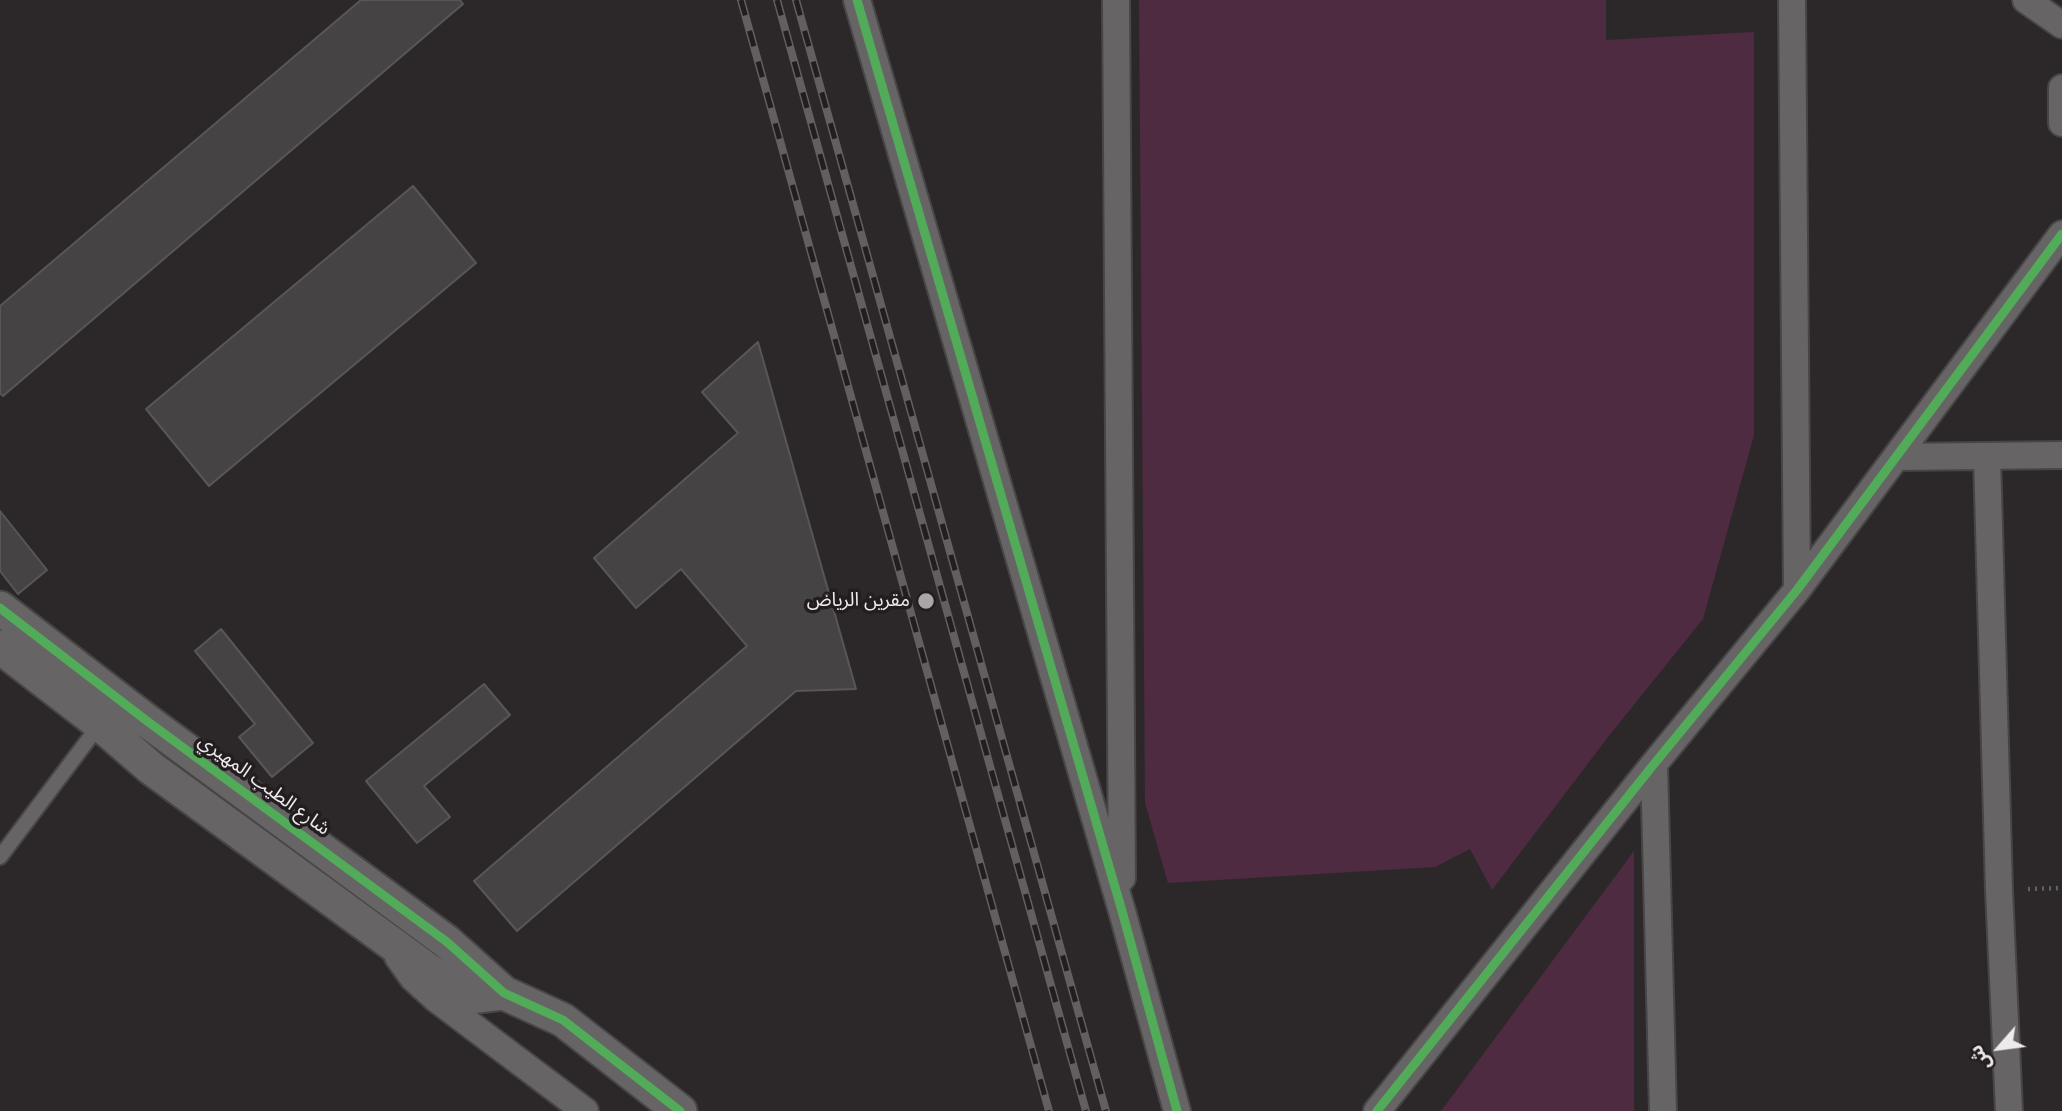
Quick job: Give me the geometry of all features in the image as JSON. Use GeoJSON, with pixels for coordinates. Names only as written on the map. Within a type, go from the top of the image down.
{"type":"FeatureCollection","features":[{"type":"Feature","properties":{"kind":"street"},"geometry":{"type":"LineString","coordinates":[[857,0],[1122,911],[1177,1111]]}},
{"type":"Feature","properties":{"kind":"street"},"geometry":{"type":"LineString","coordinates":[[1116,0],[1122,911]]}},
{"type":"Feature","properties":{"kind":"street"},"geometry":{"type":"LineString","coordinates":[[1793,0],[1797,590]]}},
{"type":"Feature","properties":{"kind":"street"},"geometry":{"type":"LineString","coordinates":[[2026,0],[2062,25]]}},
{"type":"Feature","properties":{"kind":"street"},"geometry":{"type":"LineString","coordinates":[[2062,88],[2062,123]]}},
{"type":"Feature","properties":{"kind":"street"},"geometry":{"type":"LineString","coordinates":[[1377,1111],[1654,764],[1797,590],[2062,234]]}},
{"type":"Feature","properties":{"kind":"street"},"geometry":{"type":"LineString","coordinates":[[1987,456],[2008,1111]]}},
{"type":"Feature","properties":{"kind":"street"},"geometry":{"type":"LineString","coordinates":[[1896,457],[2062,456]]}},
{"type":"Feature","properties":{"kind":"street","name":"شارع الطيب المهيري"},"geometry":{"type":"LineString","coordinates":[[0,608],[447,942],[503,993]]}},
{"type":"Feature","properties":{"kind":"street"},"geometry":{"type":"LineString","coordinates":[[0,647],[100,724],[151,768],[435,975],[472,997],[503,993],[563,1020],[680,1111]]}},
{"type":"Feature","properties":{"kind":"street"},"geometry":{"type":"LineString","coordinates":[[1654,764],[1663,1111]]}},
{"type":"Feature","properties":{"kind":"street"},"geometry":{"type":"LineString","coordinates":[[389,940],[404,968],[424,988],[585,1111]]}},
{"type":"Feature","properties":{"kind":"lane"},"geometry":{"type":"LineString","coordinates":[[0,857],[100,724]]}},
{"type":"Feature","properties":{"kind":"shaded area"},"geometry":{"type":"Polygon","coordinates":[[[1139,0],[1606,0],[1606,40],[1754,32],[1754,435],[1703,619],[1608,737],[1492,890],[1470,849],[1435,867],[1168,883],[1145,803],[1139,0]]]}},
{"type":"Feature","properties":{"kind":"shaded area"},"geometry":{"type":"Polygon","coordinates":[[[1634,851],[1634,1111],[1441,1111],[1634,851]]]}},
{"type":"Feature","properties":{"kind":"building"},"geometry":{"type":"Polygon","coordinates":[[[361,0],[460,0],[463,4],[3,396],[0,393],[0,306],[361,0]]]}},
{"type":"Feature","properties":{"kind":"building"},"geometry":{"type":"Polygon","coordinates":[[[413,186],[476,263],[209,486],[146,409],[413,186]]]}},
{"type":"Feature","properties":{"kind":"building"},"geometry":{"type":"Polygon","coordinates":[[[758,342],[856,689],[796,691],[517,931],[474,881],[747,646],[681,569],[636,608],[594,558],[738,433],[702,392],[758,342]]]}},
{"type":"Feature","properties":{"kind":"building"},"geometry":{"type":"Polygon","coordinates":[[[0,511],[47,570],[18,594],[0,571],[0,511]]]}},
{"type":"Feature","properties":{"kind":"building"},"geometry":{"type":"Polygon","coordinates":[[[221,629],[313,743],[272,777],[239,737],[255,724],[195,651],[221,629]]]}},
{"type":"Feature","properties":{"kind":"building"},"geometry":{"type":"Polygon","coordinates":[[[484,684],[510,715],[424,786],[450,817],[417,843],[366,781],[484,684]]]}},
{"type":"Feature","properties":{"kind":"railway"},"geometry":{"type":"LineString","coordinates":[[741,0],[1049,1111]]}},
{"type":"Feature","properties":{"kind":"railway"},"geometry":{"type":"LineString","coordinates":[[777,0],[1086,1111]]}},
{"type":"Feature","properties":{"kind":"railway"},"geometry":{"type":"LineString","coordinates":[[796,0],[1106,1111]]}},
{"type":"Feature","properties":{"kind":"cycle path"},"geometry":{"type":"LineString","coordinates":[[857,0],[1122,911],[1177,1111]]}},
{"type":"Feature","properties":{"kind":"cycle path"},"geometry":{"type":"LineString","coordinates":[[1377,1111],[1654,764],[1797,590],[2062,234]]}},
{"type":"Feature","properties":{"kind":"cycle path"},"geometry":{"type":"LineString","coordinates":[[0,608],[147,721],[447,942],[504,993],[563,1020],[680,1111]]}},
{"type":"Feature","properties":{"kind":"place","name":"مقرين الرياض"},"geometry":{"type":"Point","coordinates":[926,601]}}]}
